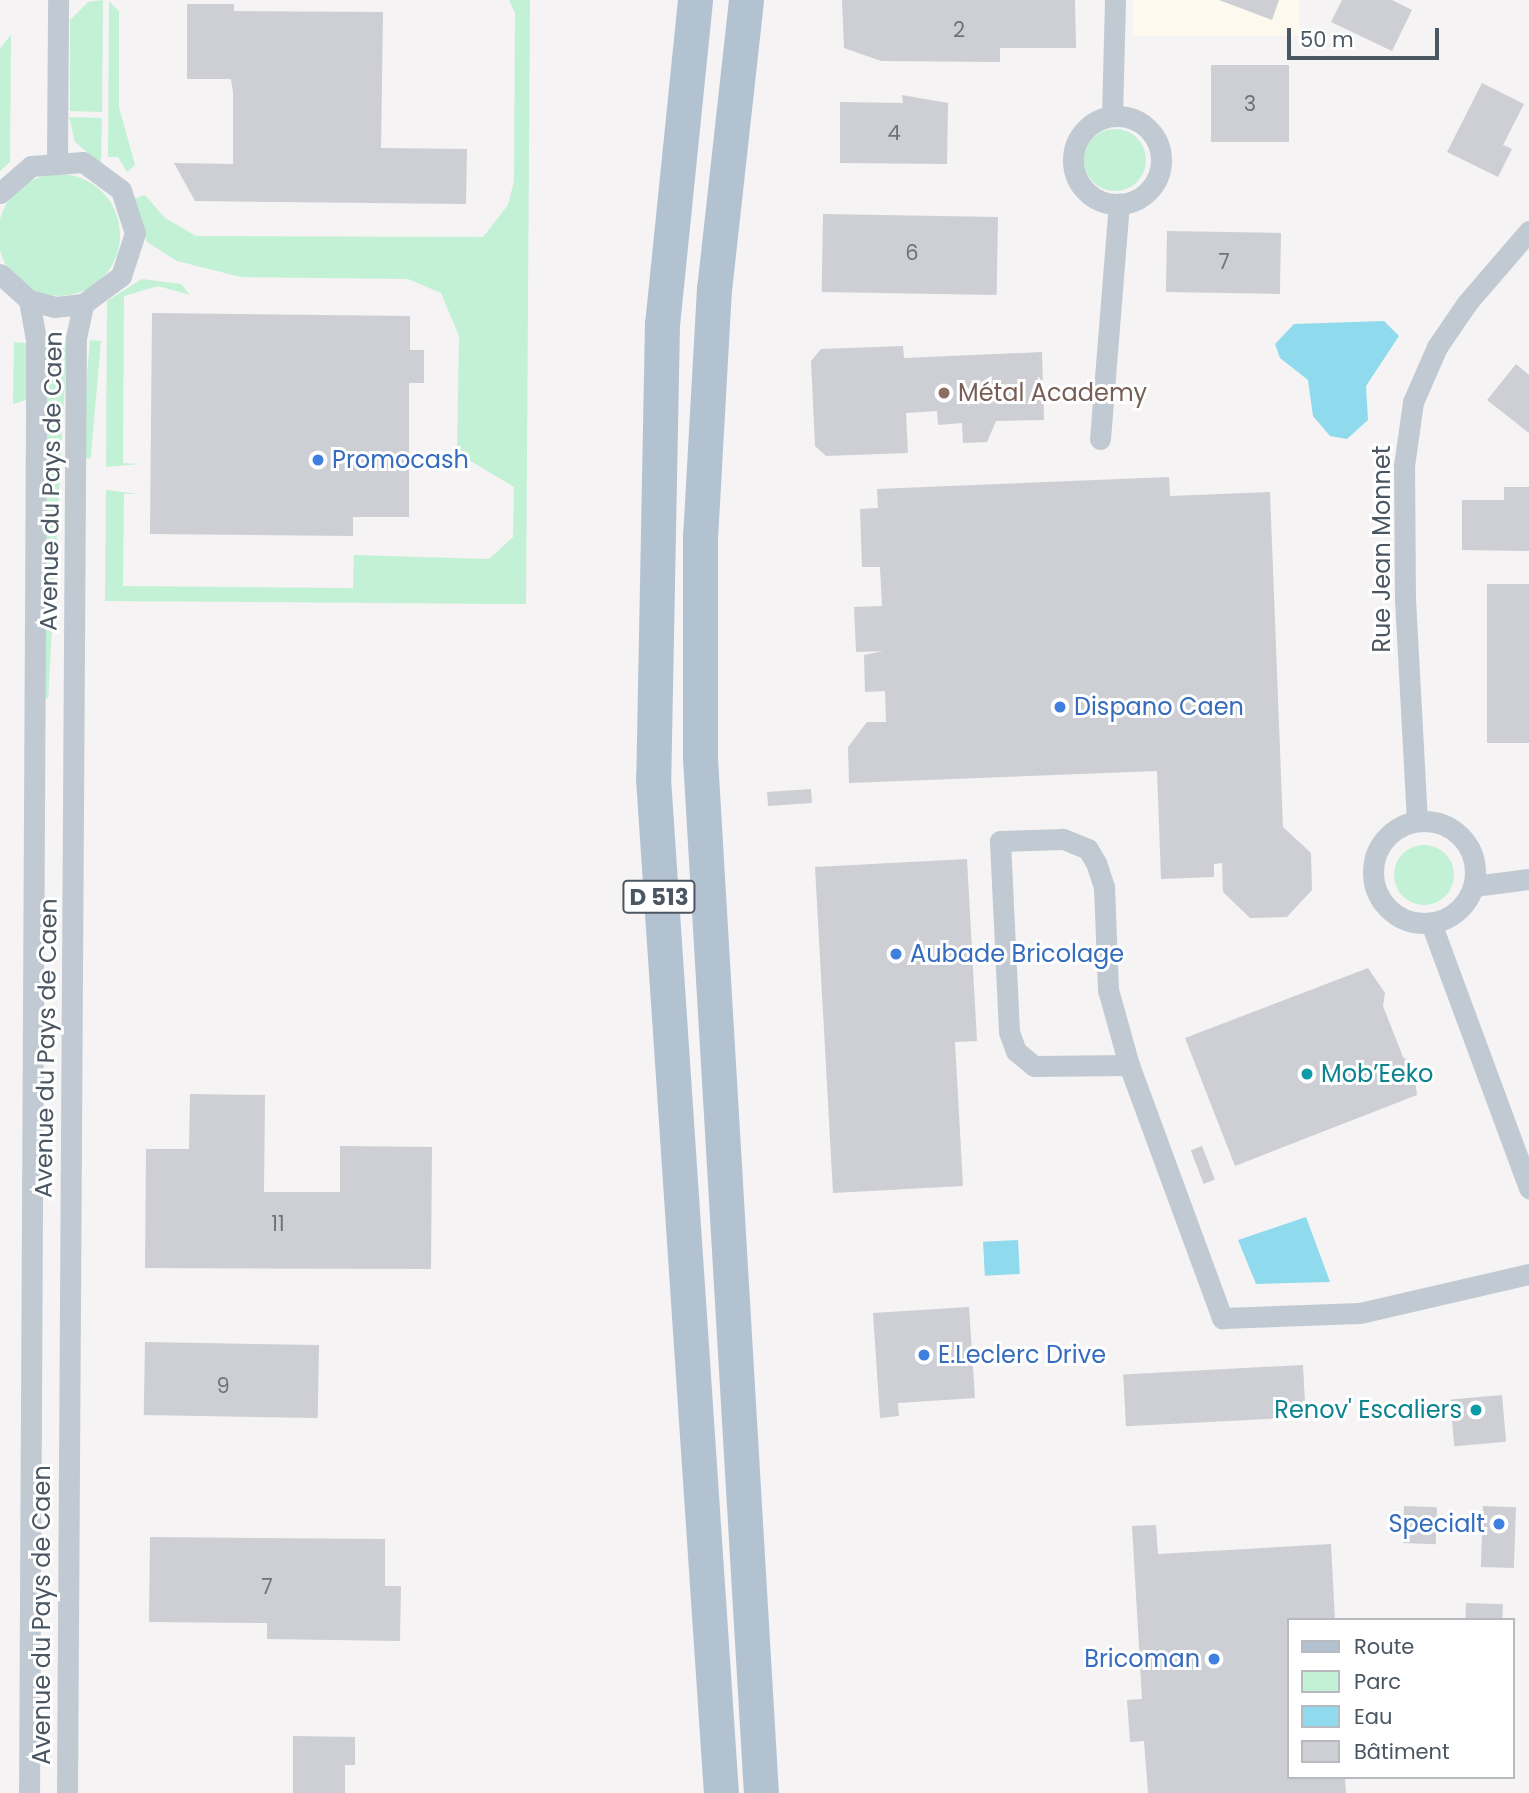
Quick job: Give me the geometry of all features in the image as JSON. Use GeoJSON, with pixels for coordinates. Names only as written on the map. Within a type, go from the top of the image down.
{"type":"FeatureCollection","features":[{"type":"Feature","properties":{"kind":"main road","name":"D 513"},"geometry":{"type":"LineString","coordinates":[[695,0],[662,323],[653,778],[721,1793]]}},
{"type":"Feature","properties":{"kind":"main road","name":"D 513"},"geometry":{"type":"LineString","coordinates":[[747,0],[714,288],[700,535],[700,745],[719,1158],[761,1793]]}},
{"type":"Feature","properties":{"kind":"street"},"geometry":{"type":"LineString","coordinates":[[57,159],[58,0]]}},
{"type":"Feature","properties":{"kind":"street"},"geometry":{"type":"LineString","coordinates":[[1112,115],[1115,0]]}},
{"type":"Feature","properties":{"kind":"street"},"geometry":{"type":"LineString","coordinates":[[1112,115],[1142,122],[1161,158],[1144,195],[1119,204],[1090,195],[1072,158],[1080,134],[1112,115]]}},
{"type":"Feature","properties":{"kind":"street"},"geometry":{"type":"LineString","coordinates":[[0,192],[19,173],[57,159],[105,174],[131,211],[131,256],[121,276],[83,304],[55,307],[29,300],[0,274]]}},
{"type":"Feature","properties":{"kind":"street"},"geometry":{"type":"LineString","coordinates":[[1100,439],[1119,204]]}},
{"type":"Feature","properties":{"kind":"street","name":"Rue Jean Monnet"},"geometry":{"type":"LineString","coordinates":[[1417,821],[1405,587],[1404,466],[1413,402],[1445,336],[1529,231]]}},
{"type":"Feature","properties":{"kind":"street","name":"Avenue du Pays de Caen"},"geometry":{"type":"LineString","coordinates":[[29,300],[36,352],[35,1080],[29,1793]]}},
{"type":"Feature","properties":{"kind":"street","name":"Avenue du Pays de Caen"},"geometry":{"type":"LineString","coordinates":[[67,1793],[76,338],[83,304]]}},
{"type":"Feature","properties":{"kind":"street"},"geometry":{"type":"LineString","coordinates":[[1417,821],[1437,823],[1469,846],[1474,886],[1450,917],[1431,923],[1393,914],[1373,880],[1383,841],[1417,821]]}},
{"type":"Feature","properties":{"kind":"street"},"geometry":{"type":"LineString","coordinates":[[1129,1065],[1034,1066],[1016,1051],[1009,1032],[1000,841],[1063,839],[1088,849],[1096,863],[1104,887],[1108,990],[1129,1065],[1222,1318],[1360,1312],[1529,1274]]}},
{"type":"Feature","properties":{"kind":"street"},"geometry":{"type":"LineString","coordinates":[[1474,886],[1529,879]]}},
{"type":"Feature","properties":{"kind":"street"},"geometry":{"type":"LineString","coordinates":[[1431,923],[1529,1188]]}},
{"type":"Feature","properties":{"kind":"street"},"geometry":{"type":"LineString","coordinates":[[35,1080],[71,1079]]}},
{"type":"Feature","properties":{"kind":"shaded area"},"geometry":{"type":"Polygon","coordinates":[[[1133,0],[1299,0],[1299,36],[1133,36],[1133,0]]]}},
{"type":"Feature","properties":{"kind":"green space"},"geometry":{"type":"Polygon","coordinates":[[[103,0],[102,112],[70,111],[70,20],[88,2],[103,0]]]}},
{"type":"Feature","properties":{"kind":"green space"},"geometry":{"type":"Polygon","coordinates":[[[509,0],[530,0],[526,604],[105,601],[106,490],[139,494],[124,494],[123,586],[353,588],[354,555],[489,559],[513,537],[514,487],[457,453],[459,336],[441,293],[408,279],[241,277],[177,261],[147,242],[133,199],[145,195],[165,218],[196,236],[483,237],[508,205],[514,181],[515,13],[509,0]]]}},
{"type":"Feature","properties":{"kind":"green space"},"geometry":{"type":"Polygon","coordinates":[[[109,1],[119,11],[119,107],[135,165],[127,172],[118,157],[108,157],[109,1]]]}},
{"type":"Feature","properties":{"kind":"green space"},"geometry":{"type":"Polygon","coordinates":[[[11,35],[10,162],[0,171],[0,48],[11,35]]]}},
{"type":"Feature","properties":{"kind":"green space"},"geometry":{"type":"Polygon","coordinates":[[[69,117],[102,118],[101,164],[75,142],[69,117]]]}},
{"type":"Feature","properties":{"kind":"green space"},"geometry":{"type":"Polygon","coordinates":[[[1109,129],[1121,129],[1137,138],[1144,148],[1144,172],[1137,182],[1121,191],[1109,191],[1098,186],[1089,177],[1084,166],[1084,154],[1089,143],[1098,134],[1109,129]]]}},
{"type":"Feature","properties":{"kind":"green space"},"geometry":{"type":"Polygon","coordinates":[[[47,175],[71,175],[93,184],[110,201],[119,223],[119,247],[110,269],[93,286],[71,295],[47,295],[25,286],[8,269],[-1,247],[-1,223],[8,201],[25,184],[47,175]]]}},
{"type":"Feature","properties":{"kind":"green space"},"geometry":{"type":"Polygon","coordinates":[[[142,279],[181,284],[190,295],[158,286],[124,296],[123,463],[139,464],[106,467],[107,301],[142,279]]]}},
{"type":"Feature","properties":{"kind":"green space"},"geometry":{"type":"Polygon","coordinates":[[[90,340],[101,341],[91,459],[80,458],[90,340]]]}},
{"type":"Feature","properties":{"kind":"green space"},"geometry":{"type":"Polygon","coordinates":[[[47,341],[67,342],[48,699],[28,698],[47,341]]]}},
{"type":"Feature","properties":{"kind":"green space"},"geometry":{"type":"Polygon","coordinates":[[[14,342],[26,343],[26,400],[13,404],[14,342]]]}},
{"type":"Feature","properties":{"kind":"green space"},"geometry":{"type":"Polygon","coordinates":[[[1418,845],[1430,845],[1449,858],[1454,875],[1452,887],[1441,900],[1430,905],[1418,905],[1399,892],[1394,881],[1394,869],[1407,850],[1418,845]]]}},
{"type":"Feature","properties":{"kind":"water"},"geometry":{"type":"Polygon","coordinates":[[[1384,321],[1399,336],[1366,386],[1368,420],[1347,439],[1330,436],[1313,416],[1308,380],[1280,358],[1275,344],[1294,324],[1384,321]]]}},
{"type":"Feature","properties":{"kind":"water"},"geometry":{"type":"Polygon","coordinates":[[[1306,1217],[1330,1282],[1256,1284],[1238,1240],[1306,1217]]]}},
{"type":"Feature","properties":{"kind":"water"},"geometry":{"type":"Polygon","coordinates":[[[1018,1240],[1020,1274],[985,1276],[983,1242],[1018,1240]]]}},
{"type":"Feature","properties":{"kind":"building"},"geometry":{"type":"Polygon","coordinates":[[[842,0],[1075,0],[1076,48],[1000,48],[1000,62],[881,61],[844,48],[842,0]]]}},
{"type":"Feature","properties":{"kind":"building"},"geometry":{"type":"Polygon","coordinates":[[[1219,0],[1279,0],[1272,20],[1219,0]]]}},
{"type":"Feature","properties":{"kind":"building"},"geometry":{"type":"Polygon","coordinates":[[[1342,0],[1392,0],[1412,10],[1392,51],[1331,22],[1342,0]]]}},
{"type":"Feature","properties":{"kind":"building"},"geometry":{"type":"Polygon","coordinates":[[[187,4],[234,4],[234,11],[383,12],[381,148],[467,149],[466,204],[195,201],[174,163],[233,164],[233,92],[231,79],[187,79],[187,4]]]}},
{"type":"Feature","properties":{"kind":"building"},"geometry":{"type":"Polygon","coordinates":[[[1211,65],[1289,65],[1289,142],[1211,142],[1211,65]]]}},
{"type":"Feature","properties":{"kind":"building"},"geometry":{"type":"Polygon","coordinates":[[[1482,83],[1524,104],[1503,145],[1512,149],[1498,177],[1447,152],[1482,83]]]}},
{"type":"Feature","properties":{"kind":"building"},"geometry":{"type":"Polygon","coordinates":[[[902,95],[948,103],[947,164],[840,163],[840,102],[903,103],[902,95]]]}},
{"type":"Feature","properties":{"kind":"building"},"geometry":{"type":"Polygon","coordinates":[[[823,214],[998,217],[997,295],[822,292],[823,214]]]}},
{"type":"Feature","properties":{"kind":"building"},"geometry":{"type":"Polygon","coordinates":[[[1167,231],[1281,233],[1280,294],[1166,292],[1167,231]]]}},
{"type":"Feature","properties":{"kind":"building","name":"Promocash"},"geometry":{"type":"Polygon","coordinates":[[[152,313],[410,316],[410,350],[424,350],[424,383],[409,383],[409,517],[353,517],[353,536],[150,534],[152,313]]]}},
{"type":"Feature","properties":{"kind":"building"},"geometry":{"type":"Polygon","coordinates":[[[903,346],[904,358],[1042,352],[1044,420],[996,421],[987,442],[963,443],[962,423],[938,425],[937,411],[906,413],[908,453],[826,456],[815,446],[811,361],[821,349],[903,346]]]}},
{"type":"Feature","properties":{"kind":"building"},"geometry":{"type":"Polygon","coordinates":[[[1516,364],[1529,375],[1529,433],[1487,400],[1516,364]]]}},
{"type":"Feature","properties":{"kind":"building","name":"Dispano Caen"},"geometry":{"type":"Polygon","coordinates":[[[1169,477],[1170,496],[1270,492],[1283,827],[1311,853],[1312,890],[1287,917],[1250,918],[1223,892],[1222,863],[1214,864],[1214,877],[1161,879],[1157,771],[849,783],[848,747],[867,722],[886,722],[885,691],[865,692],[864,655],[883,651],[856,652],[854,607],[882,606],[880,567],[862,567],[860,509],[878,508],[877,489],[1169,477]]]}},
{"type":"Feature","properties":{"kind":"building"},"geometry":{"type":"Polygon","coordinates":[[[1504,487],[1529,487],[1529,551],[1462,550],[1462,500],[1504,500],[1504,487]]]}},
{"type":"Feature","properties":{"kind":"building"},"geometry":{"type":"Polygon","coordinates":[[[1487,584],[1529,584],[1529,743],[1487,743],[1487,584]]]}},
{"type":"Feature","properties":{"kind":"building"},"geometry":{"type":"Polygon","coordinates":[[[811,789],[812,803],[768,806],[767,792],[811,789]]]}},
{"type":"Feature","properties":{"kind":"building","name":"Aubade Bricolage"},"geometry":{"type":"Polygon","coordinates":[[[967,859],[977,1041],[955,1042],[963,1186],[833,1193],[815,867],[967,859]]]}},
{"type":"Feature","properties":{"kind":"building","name":"Mob’Eeko"},"geometry":{"type":"Polygon","coordinates":[[[1368,968],[1385,993],[1383,1006],[1403,1057],[1413,1065],[1417,1095],[1235,1166],[1185,1038],[1368,968]]]}},
{"type":"Feature","properties":{"kind":"building"},"geometry":{"type":"Polygon","coordinates":[[[190,1094],[265,1095],[264,1192],[340,1192],[340,1146],[432,1147],[431,1269],[145,1268],[146,1149],[189,1149],[190,1094]]]}},
{"type":"Feature","properties":{"kind":"building"},"geometry":{"type":"Polygon","coordinates":[[[1202,1146],[1215,1180],[1204,1184],[1191,1150],[1202,1146]]]}},
{"type":"Feature","properties":{"kind":"building","name":"E.Leclerc Drive"},"geometry":{"type":"Polygon","coordinates":[[[969,1307],[975,1398],[898,1403],[899,1416],[880,1418],[873,1313],[969,1307]]]}},
{"type":"Feature","properties":{"kind":"building"},"geometry":{"type":"Polygon","coordinates":[[[145,1342],[319,1345],[318,1418],[144,1415],[145,1342]]]}},
{"type":"Feature","properties":{"kind":"building"},"geometry":{"type":"Polygon","coordinates":[[[1303,1365],[1306,1417],[1126,1426],[1123,1374],[1303,1365]]]}},
{"type":"Feature","properties":{"kind":"building","name":"Renov' Escaliers"},"geometry":{"type":"Polygon","coordinates":[[[1502,1395],[1506,1442],[1454,1446],[1450,1400],[1502,1395]]]}},
{"type":"Feature","properties":{"kind":"building"},"geometry":{"type":"Polygon","coordinates":[[[1404,1506],[1437,1507],[1436,1544],[1403,1543],[1404,1506]]]}},
{"type":"Feature","properties":{"kind":"building","name":"Specialt"},"geometry":{"type":"Polygon","coordinates":[[[1483,1506],[1516,1507],[1514,1568],[1481,1567],[1483,1506]]]}},
{"type":"Feature","properties":{"kind":"building","name":"Bricoman"},"geometry":{"type":"Polygon","coordinates":[[[1156,1525],[1158,1554],[1331,1544],[1335,1618],[1288,1618],[1288,1779],[1345,1779],[1346,1793],[1148,1793],[1144,1741],[1130,1742],[1127,1700],[1142,1699],[1132,1526],[1156,1525]]]}},
{"type":"Feature","properties":{"kind":"building"},"geometry":{"type":"Polygon","coordinates":[[[150,1537],[385,1539],[385,1586],[401,1586],[400,1641],[267,1639],[267,1623],[149,1622],[150,1537]]]}},
{"type":"Feature","properties":{"kind":"building"},"geometry":{"type":"Polygon","coordinates":[[[1466,1603],[1503,1604],[1502,1618],[1465,1618],[1466,1603]]]}},
{"type":"Feature","properties":{"kind":"building"},"geometry":{"type":"Polygon","coordinates":[[[293,1736],[355,1737],[355,1765],[345,1765],[345,1793],[293,1793],[293,1736]]]}},
{"type":"Feature","properties":{"kind":"place","name":"Métal Academy"},"geometry":{"type":"Point","coordinates":[944,393]}},
{"type":"Feature","properties":{"kind":"place","name":"Promocash"},"geometry":{"type":"Point","coordinates":[318,460]}},
{"type":"Feature","properties":{"kind":"place","name":"Dispano Caen"},"geometry":{"type":"Point","coordinates":[1060,707]}},
{"type":"Feature","properties":{"kind":"place","name":"Aubade Bricolage"},"geometry":{"type":"Point","coordinates":[896,954]}},
{"type":"Feature","properties":{"kind":"place","name":"Mob’Eeko"},"geometry":{"type":"Point","coordinates":[1307,1074]}},
{"type":"Feature","properties":{"kind":"place","name":"E.Leclerc Drive"},"geometry":{"type":"Point","coordinates":[924,1355]}},
{"type":"Feature","properties":{"kind":"place","name":"Renov' Escaliers"},"geometry":{"type":"Point","coordinates":[1476,1410]}},
{"type":"Feature","properties":{"kind":"place","name":"Specialt"},"geometry":{"type":"Point","coordinates":[1499,1524]}},
{"type":"Feature","properties":{"kind":"place","name":"Bricoman"},"geometry":{"type":"Point","coordinates":[1214,1659]}}]}
